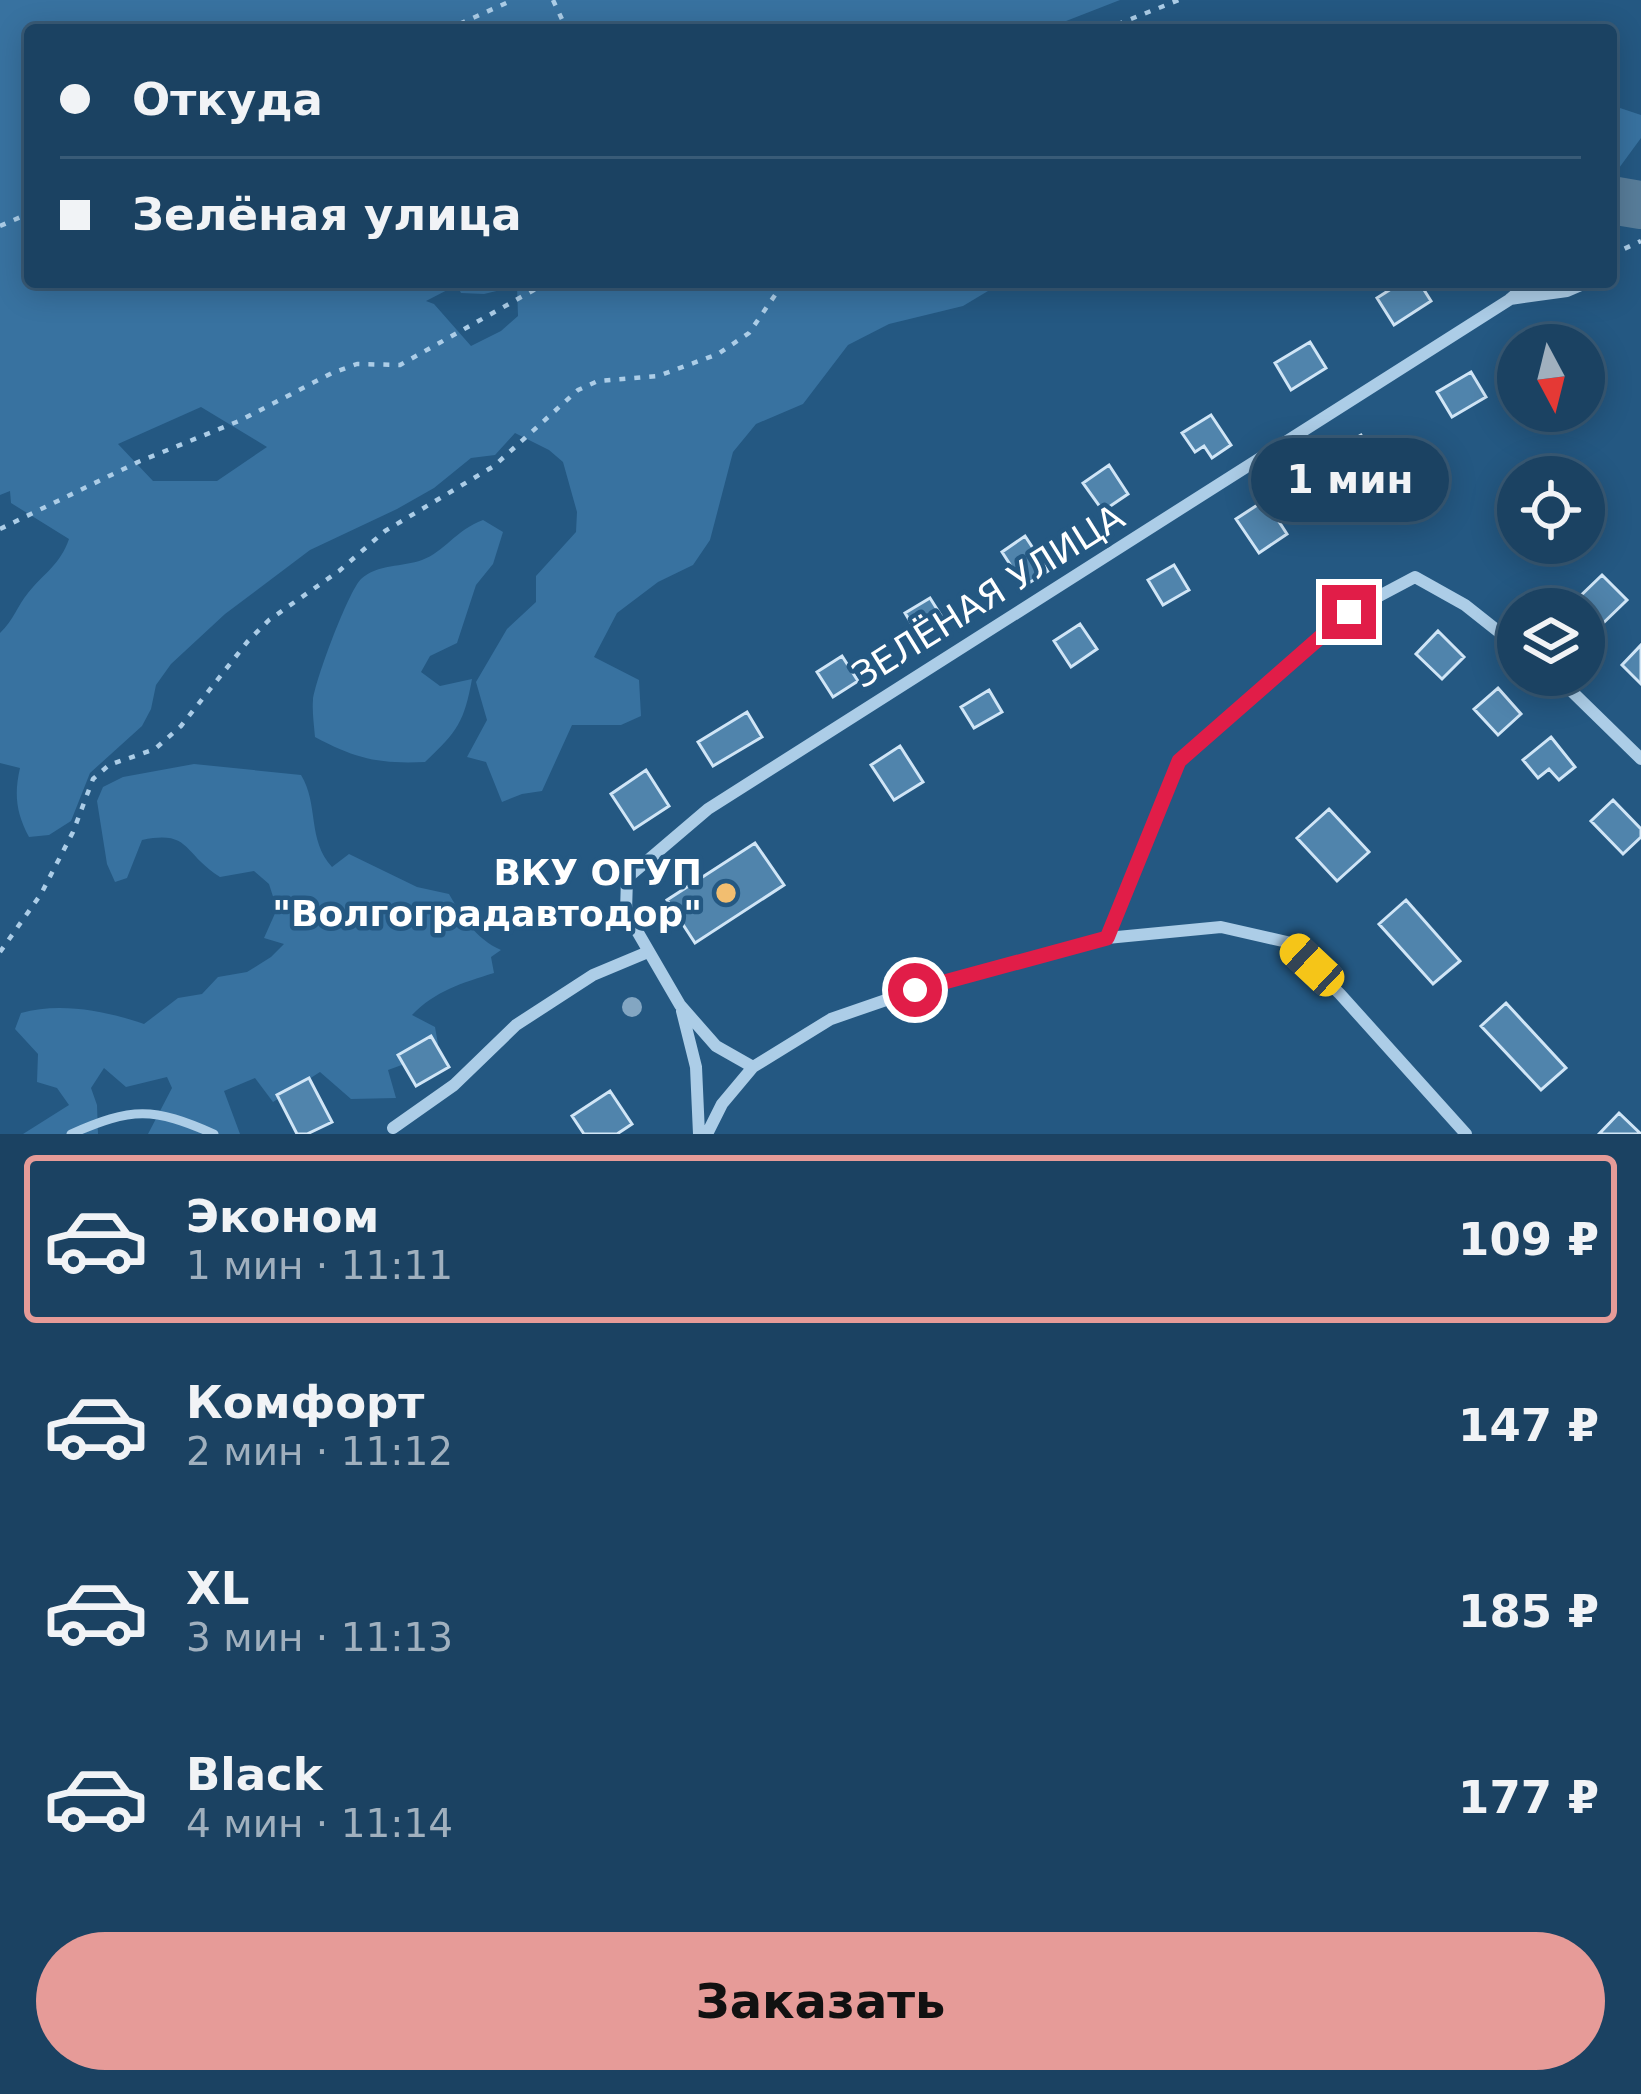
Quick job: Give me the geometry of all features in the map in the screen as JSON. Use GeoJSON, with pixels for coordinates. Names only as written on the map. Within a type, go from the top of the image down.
{"type":"FeatureCollection","features":[{"type":"Feature","properties":{"kind":"street","name":"ЗЕЛЁНАЯ УЛИЦА"},"geometry":{"type":"LineString","coordinates":[[753,1067],[716,1046],[680,1005],[626,912],[627,878],[708,809],[1523,288]]}},
{"type":"Feature","properties":{"kind":"street","name":"ЗЕЛЁНАЯ УЛИЦА"},"geometry":{"type":"LineString","coordinates":[[1509,299],[1574,288]]}},
{"type":"Feature","properties":{"kind":"street"},"geometry":{"type":"LineString","coordinates":[[1107,938],[1179,761],[1349,612],[1415,577],[1466,604],[1497,629]]}},
{"type":"Feature","properties":{"kind":"street"},"geometry":{"type":"LineString","coordinates":[[1576,696],[1641,759]]}},
{"type":"Feature","properties":{"kind":"street"},"geometry":{"type":"LineString","coordinates":[[703,1134],[753,1067],[831,1019],[915,990],[1107,938],[1221,927],[1287,942],[1466,1134]]}},
{"type":"Feature","properties":{"kind":"street"},"geometry":{"type":"LineString","coordinates":[[393,1128],[454,1084],[516,1025],[593,975],[648,952]]}},
{"type":"Feature","properties":{"kind":"street","name":"ЗЕЛЁНАЯ УЛИЦА"},"geometry":{"type":"LineString","coordinates":[[680,1005],[697,1067],[703,1134]]}},
{"type":"Feature","properties":{"kind":"lane"},"geometry":{"type":"LineString","coordinates":[[70,1134],[114,1115],[145,1112],[183,1120],[214,1134]]}},
{"type":"Feature","properties":{"kind":"path"},"geometry":{"type":"LineString","coordinates":[[459,24],[513,0]]}},
{"type":"Feature","properties":{"kind":"path"},"geometry":{"type":"LineString","coordinates":[[1118,24],[1179,0]]}},
{"type":"Feature","properties":{"kind":"path"},"geometry":{"type":"LineString","coordinates":[[0,529],[332,374],[357,364],[400,365],[537,288]]}},
{"type":"Feature","properties":{"kind":"path"},"geometry":{"type":"LineString","coordinates":[[0,952],[41,895],[93,779],[109,765],[155,748],[181,726],[269,620],[339,571],[385,531],[494,466],[578,390],[598,381],[658,376],[718,354],[749,333],[780,288]]}},
{"type":"Feature","properties":{"kind":"shaded area"},"geometry":{"type":"Polygon","coordinates":[[[0,0],[1120,0],[1058,24],[24,24],[24,288],[451,288],[426,301],[471,346],[518,316],[517,288],[993,288],[963,306],[889,324],[848,345],[803,404],[756,424],[733,452],[710,540],[693,565],[658,582],[617,613],[594,657],[639,680],[641,716],[621,725],[572,725],[542,791],[502,802],[486,762],[467,757],[487,720],[476,682],[507,629],[536,602],[536,576],[576,532],[577,512],[563,462],[549,450],[515,433],[495,455],[471,458],[434,488],[310,550],[225,614],[171,664],[156,685],[142,726],[90,773],[71,821],[49,835],[29,837],[17,803],[20,768],[0,763],[0,633],[69,539],[11,503],[10,491],[0,495],[0,0]],[[201,407],[118,444],[153,481],[217,481],[267,447],[201,407]]]}},
{"type":"Feature","properties":{"kind":"shaded area"},"geometry":{"type":"Polygon","coordinates":[[[1617,107],[1641,115],[1641,138],[1617,171],[1617,107]]]}},
{"type":"Feature","properties":{"kind":"shaded area"},"geometry":{"type":"Polygon","coordinates":[[[458,288],[509,288],[484,294],[461,293],[458,288]]]}},
{"type":"Feature","properties":{"kind":"shaded area"},"geometry":{"type":"Polygon","coordinates":[[[483,520],[503,532],[493,564],[476,585],[457,643],[430,656],[421,672],[440,686],[472,679],[452,733],[425,762],[368,758],[315,737],[315,690],[361,579],[430,556],[483,520]]]}},
{"type":"Feature","properties":{"kind":"shaded area"},"geometry":{"type":"Polygon","coordinates":[[[194,764],[301,775],[319,845],[332,867],[349,854],[417,887],[449,894],[477,934],[501,950],[491,957],[494,973],[440,994],[412,1015],[435,1027],[438,1044],[388,1070],[396,1098],[351,1099],[320,1072],[273,1102],[255,1078],[224,1091],[240,1134],[148,1134],[172,1088],[167,1077],[126,1087],[104,1068],[91,1088],[98,1134],[23,1134],[69,1105],[57,1088],[37,1082],[38,1054],[15,1029],[21,1013],[83,1010],[144,1024],[178,998],[202,994],[218,977],[247,972],[284,944],[264,938],[277,909],[269,884],[254,871],[220,877],[170,838],[142,840],[127,878],[115,882],[107,864],[97,801],[103,787],[123,777],[194,764]]]}},
{"type":"Feature","properties":{"kind":"building"},"geometry":{"type":"Polygon","coordinates":[[[1393,288],[1423,288],[1431,301],[1394,325],[1377,298],[1393,288]]]}},
{"type":"Feature","properties":{"kind":"building"},"geometry":{"type":"Polygon","coordinates":[[[1310,342],[1326,368],[1291,390],[1275,363],[1310,342]]]}},
{"type":"Feature","properties":{"kind":"building"},"geometry":{"type":"Polygon","coordinates":[[[1471,372],[1486,397],[1452,417],[1437,392],[1471,372]]]}},
{"type":"Feature","properties":{"kind":"building"},"geometry":{"type":"Polygon","coordinates":[[[1211,415],[1231,445],[1212,458],[1204,446],[1195,452],[1182,433],[1211,415]]]}},
{"type":"Feature","properties":{"kind":"building"},"geometry":{"type":"Polygon","coordinates":[[[1361,435],[1381,467],[1352,484],[1332,452],[1361,435]]]}},
{"type":"Feature","properties":{"kind":"building"},"geometry":{"type":"Polygon","coordinates":[[[1109,465],[1128,494],[1103,511],[1083,483],[1109,465]]]}},
{"type":"Feature","properties":{"kind":"building"},"geometry":{"type":"Polygon","coordinates":[[[1265,500],[1287,534],[1259,553],[1236,519],[1265,500]]]}},
{"type":"Feature","properties":{"kind":"building"},"geometry":{"type":"Polygon","coordinates":[[[1025,536],[1048,571],[1024,586],[1002,552],[1025,536]]]}},
{"type":"Feature","properties":{"kind":"building"},"geometry":{"type":"Polygon","coordinates":[[[1174,565],[1189,590],[1163,605],[1148,580],[1174,565]]]}},
{"type":"Feature","properties":{"kind":"building"},"geometry":{"type":"Polygon","coordinates":[[[1602,575],[1627,600],[1605,621],[1605,588],[1589,588],[1602,575]]]}},
{"type":"Feature","properties":{"kind":"building"},"geometry":{"type":"Polygon","coordinates":[[[930,598],[942,617],[917,633],[905,613],[930,598]]]}},
{"type":"Feature","properties":{"kind":"building"},"geometry":{"type":"Polygon","coordinates":[[[1080,624],[1097,649],[1071,667],[1054,641],[1080,624]]]}},
{"type":"Feature","properties":{"kind":"building"},"geometry":{"type":"Polygon","coordinates":[[[1438,631],[1464,657],[1442,679],[1416,654],[1438,631]]]}},
{"type":"Feature","properties":{"kind":"building"},"geometry":{"type":"Polygon","coordinates":[[[1641,645],[1641,684],[1622,665],[1641,645]]]}},
{"type":"Feature","properties":{"kind":"building"},"geometry":{"type":"Polygon","coordinates":[[[842,656],[858,681],[833,697],[817,672],[842,656]]]}},
{"type":"Feature","properties":{"kind":"building"},"geometry":{"type":"Polygon","coordinates":[[[1497,689],[1497,696],[1505,696],[1521,714],[1498,735],[1474,709],[1497,689]]]}},
{"type":"Feature","properties":{"kind":"building"},"geometry":{"type":"Polygon","coordinates":[[[989,690],[1002,712],[974,728],[961,707],[989,690]]]}},
{"type":"Feature","properties":{"kind":"building"},"geometry":{"type":"Polygon","coordinates":[[[747,712],[762,737],[713,766],[698,742],[747,712]]]}},
{"type":"Feature","properties":{"kind":"building"},"geometry":{"type":"Polygon","coordinates":[[[1551,737],[1575,767],[1559,780],[1549,769],[1538,778],[1523,760],[1551,737]]]}},
{"type":"Feature","properties":{"kind":"building"},"geometry":{"type":"Polygon","coordinates":[[[900,746],[923,782],[894,800],[871,765],[900,746]]]}},
{"type":"Feature","properties":{"kind":"building"},"geometry":{"type":"Polygon","coordinates":[[[646,770],[669,806],[634,829],[611,794],[646,770]]]}},
{"type":"Feature","properties":{"kind":"building"},"geometry":{"type":"Polygon","coordinates":[[[1613,800],[1641,829],[1641,837],[1623,854],[1591,821],[1613,800]]]}},
{"type":"Feature","properties":{"kind":"building"},"geometry":{"type":"Polygon","coordinates":[[[1329,809],[1369,852],[1337,881],[1297,838],[1329,809]]]}},
{"type":"Feature","properties":{"kind":"building","name":"ВКУ ОГУП \"Волгоградавтодор\""},"geometry":{"type":"Polygon","coordinates":[[[755,843],[784,885],[695,943],[667,900],[755,843]]]}},
{"type":"Feature","properties":{"kind":"building"},"geometry":{"type":"Polygon","coordinates":[[[1406,900],[1460,961],[1433,984],[1379,924],[1406,900]]]}},
{"type":"Feature","properties":{"kind":"building"},"geometry":{"type":"Polygon","coordinates":[[[1506,1003],[1566,1068],[1541,1090],[1481,1026],[1506,1003]]]}},
{"type":"Feature","properties":{"kind":"building"},"geometry":{"type":"Polygon","coordinates":[[[431,1036],[449,1067],[416,1086],[398,1055],[431,1036]]]}},
{"type":"Feature","properties":{"kind":"building"},"geometry":{"type":"Polygon","coordinates":[[[309,1078],[332,1122],[297,1134],[277,1095],[309,1078]]]}},
{"type":"Feature","properties":{"kind":"building"},"geometry":{"type":"Polygon","coordinates":[[[610,1091],[632,1124],[617,1134],[584,1134],[572,1116],[610,1091]]]}},
{"type":"Feature","properties":{"kind":"building"},"geometry":{"type":"Polygon","coordinates":[[[1619,1113],[1641,1134],[1599,1134],[1619,1113]]]}},
{"type":"Feature","properties":{"kind":"waterway"},"geometry":{"type":"LineString","coordinates":[[1617,201],[1641,205]]}},
{"type":"Feature","properties":{"kind":"place","name":"ВКУ ОГУП \"Волгоградавтодор\""},"geometry":{"type":"Point","coordinates":[726,893]}},
{"type":"Feature","properties":{"kind":"route"},"geometry":{"type":"LineString","coordinates":[[915,990],[1107,938],[1179,761],[1349,612]]}}]}
